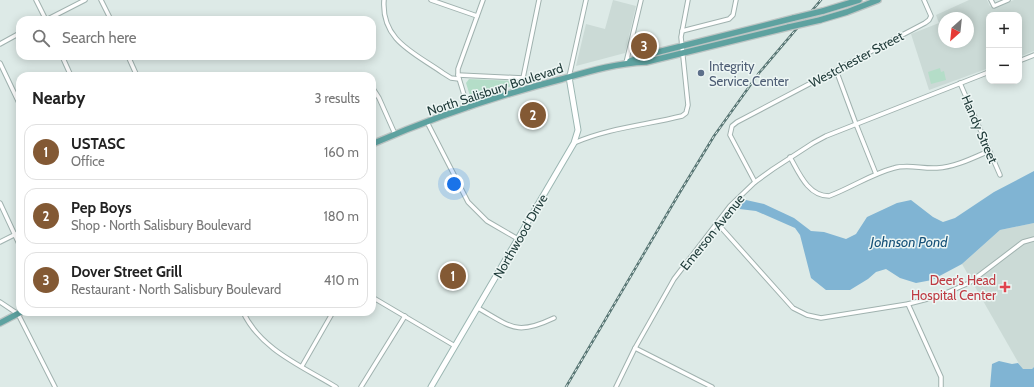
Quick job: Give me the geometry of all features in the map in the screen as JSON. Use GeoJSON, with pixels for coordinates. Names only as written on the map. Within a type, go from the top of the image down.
{"type":"FeatureCollection","features":[{"type":"Feature","properties":{"kind":"main road","name":"North Salisbury Boulevard"},"geometry":{"type":"LineString","coordinates":[[376,142],[427,122],[543,83],[626,63],[646,55],[823,11],[859,0]]}},
{"type":"Feature","properties":{"kind":"main road","name":"North Salisbury Boulevard"},"geometry":{"type":"LineString","coordinates":[[626,63],[646,62],[820,20],[847,12],[878,0]]}},
{"type":"Feature","properties":{"kind":"main road"},"geometry":{"type":"LineString","coordinates":[[0,323],[16,315]]}},
{"type":"Feature","properties":{"kind":"street"},"geometry":{"type":"LineString","coordinates":[[36,0],[44,16]]}},
{"type":"Feature","properties":{"kind":"street"},"geometry":{"type":"LineString","coordinates":[[54,16],[85,0]]}},
{"type":"Feature","properties":{"kind":"street"},"geometry":{"type":"LineString","coordinates":[[101,0],[108,16]]}},
{"type":"Feature","properties":{"kind":"street"},"geometry":{"type":"LineString","coordinates":[[384,0],[385,18],[389,30],[393,36],[405,47],[451,78],[523,78],[539,0]]}},
{"type":"Feature","properties":{"kind":"street"},"geometry":{"type":"LineString","coordinates":[[434,0],[477,16]]}},
{"type":"Feature","properties":{"kind":"street"},"geometry":{"type":"LineString","coordinates":[[468,108],[459,77],[459,63],[483,0]]}},
{"type":"Feature","properties":{"kind":"street"},"geometry":{"type":"LineString","coordinates":[[569,77],[586,0]]}},
{"type":"Feature","properties":{"kind":"street"},"geometry":{"type":"LineString","coordinates":[[626,63],[640,0]]}},
{"type":"Feature","properties":{"kind":"street"},"geometry":{"type":"LineString","coordinates":[[574,143],[622,129],[682,116],[686,113],[688,105],[681,46],[682,31],[688,0]]}},
{"type":"Feature","properties":{"kind":"street"},"geometry":{"type":"LineString","coordinates":[[682,31],[729,20],[733,15],[736,0]]}},
{"type":"Feature","properties":{"kind":"street","name":"Westchester Street"},"geometry":{"type":"LineString","coordinates":[[755,182],[730,135],[732,126],[925,23],[931,16],[924,0]]}},
{"type":"Feature","properties":{"kind":"street"},"geometry":{"type":"LineString","coordinates":[[991,0],[994,6],[1008,0]]}},
{"type":"Feature","properties":{"kind":"street"},"geometry":{"type":"LineString","coordinates":[[0,44],[16,35]]}},
{"type":"Feature","properties":{"kind":"street"},"geometry":{"type":"LineString","coordinates":[[1022,60],[1034,56]]}},
{"type":"Feature","properties":{"kind":"street"},"geometry":{"type":"LineString","coordinates":[[64,60],[69,72]]}},
{"type":"Feature","properties":{"kind":"street"},"geometry":{"type":"LineString","coordinates":[[130,60],[135,72]]}},
{"type":"Feature","properties":{"kind":"street"},"geometry":{"type":"LineString","coordinates":[[0,63],[16,97]]}},
{"type":"Feature","properties":{"kind":"street"},"geometry":{"type":"LineString","coordinates":[[836,70],[876,174]]}},
{"type":"Feature","properties":{"kind":"street","name":"Emerson Avenue"},"geometry":{"type":"LineString","coordinates":[[616,387],[635,348],[674,278],[730,206],[755,182],[790,157],[813,143],[856,124],[986,73]]}},
{"type":"Feature","properties":{"kind":"street","name":"Northwood Drive"},"geometry":{"type":"LineString","coordinates":[[431,387],[574,143],[578,130],[569,77]]}},
{"type":"Feature","properties":{"kind":"street","name":"Handy Street"},"geometry":{"type":"LineString","coordinates":[[960,83],[1000,175]]}},
{"type":"Feature","properties":{"kind":"street"},"geometry":{"type":"LineString","coordinates":[[376,93],[395,134]]}},
{"type":"Feature","properties":{"kind":"street"},"geometry":{"type":"LineString","coordinates":[[427,122],[468,202],[487,221],[518,239]]}},
{"type":"Feature","properties":{"kind":"street"},"geometry":{"type":"LineString","coordinates":[[790,157],[812,191],[824,196],[836,193],[876,174],[900,166],[938,168],[957,164],[989,151]]}},
{"type":"Feature","properties":{"kind":"street"},"geometry":{"type":"LineString","coordinates":[[0,203],[15,234],[0,242]]}},
{"type":"Feature","properties":{"kind":"street"},"geometry":{"type":"LineString","coordinates":[[717,223],[786,301],[799,312],[821,318],[908,304],[939,296],[969,283],[1023,242],[1034,239]]}},
{"type":"Feature","properties":{"kind":"street"},"geometry":{"type":"LineString","coordinates":[[376,299],[456,346]]}},
{"type":"Feature","properties":{"kind":"street"},"geometry":{"type":"LineString","coordinates":[[0,302],[16,311]]}},
{"type":"Feature","properties":{"kind":"street"},"geometry":{"type":"LineString","coordinates":[[908,304],[941,377],[941,387]]}},
{"type":"Feature","properties":{"kind":"street"},"geometry":{"type":"LineString","coordinates":[[478,308],[516,328],[524,329],[534,327],[554,318]]}},
{"type":"Feature","properties":{"kind":"street"},"geometry":{"type":"LineString","coordinates":[[21,316],[54,387]]}},
{"type":"Feature","properties":{"kind":"street"},"geometry":{"type":"LineString","coordinates":[[245,316],[250,326],[264,341],[280,354],[336,387]]}},
{"type":"Feature","properties":{"kind":"street"},"geometry":{"type":"LineString","coordinates":[[302,366],[331,316]]}},
{"type":"Feature","properties":{"kind":"street"},"geometry":{"type":"LineString","coordinates":[[361,387],[405,316]]}},
{"type":"Feature","properties":{"kind":"street"},"geometry":{"type":"LineString","coordinates":[[635,348],[712,387]]}},
{"type":"Feature","properties":{"kind":"shaded area"},"geometry":{"type":"Polygon","coordinates":[[[613,0],[636,6],[625,53],[576,66],[586,24],[605,29],[613,0]]]}},
{"type":"Feature","properties":{"kind":"shaded area"},"geometry":{"type":"Polygon","coordinates":[[[969,0],[987,0],[993,8],[1014,0],[1034,0],[1034,51],[1022,56],[1022,12],[986,12],[986,69],[929,90],[911,34],[938,23],[938,48],[974,48],[974,12],[943,12],[969,0]]]}},
{"type":"Feature","properties":{"kind":"shaded area","name":"Deer's Head Hospital Center"},"geometry":{"type":"Polygon","coordinates":[[[1034,223],[1034,367],[1032,369],[1022,369],[962,264],[1000,230],[1034,223]]]}},
{"type":"Feature","properties":{"kind":"green space"},"geometry":{"type":"Polygon","coordinates":[[[940,68],[941,72],[944,71],[946,80],[931,84],[928,72],[940,68]]]}},
{"type":"Feature","properties":{"kind":"green space"},"geometry":{"type":"Polygon","coordinates":[[[469,79],[518,81],[519,84],[473,98],[470,96],[466,83],[469,79]]]}},
{"type":"Feature","properties":{"kind":"water","name":"Johnson Pond"},"geometry":{"type":"Polygon","coordinates":[[[1034,171],[1034,223],[1000,230],[962,264],[932,280],[916,283],[900,278],[886,269],[876,272],[868,279],[850,290],[826,290],[811,278],[800,235],[795,228],[756,211],[731,208],[735,204],[746,200],[764,204],[794,218],[811,231],[824,232],[846,239],[856,234],[867,217],[897,203],[911,200],[933,217],[943,222],[955,218],[994,192],[1034,171]]]}},
{"type":"Feature","properties":{"kind":"water"},"geometry":{"type":"Polygon","coordinates":[[[999,361],[1012,364],[1018,363],[1023,369],[1032,369],[1034,367],[1034,387],[990,387],[992,364],[999,361]]]}},
{"type":"Feature","properties":{"kind":"railway"},"geometry":{"type":"LineString","coordinates":[[566,387],[714,136],[759,73],[821,0]]}},
{"type":"Feature","properties":{"kind":"place","name":"Dover Street Grill"},"geometry":{"type":"Point","coordinates":[644,46]}},
{"type":"Feature","properties":{"kind":"place","name":"Integrity Service Center"},"geometry":{"type":"Point","coordinates":[701,73]}},
{"type":"Feature","properties":{"kind":"place","name":"Pep Boys"},"geometry":{"type":"Point","coordinates":[533,115]}},
{"type":"Feature","properties":{"kind":"place","name":"USTASC"},"geometry":{"type":"Point","coordinates":[453,276]}},
{"type":"Feature","properties":{"kind":"place","name":"Deer's Head Hospital Center"},"geometry":{"type":"Point","coordinates":[1005,287]}}]}
